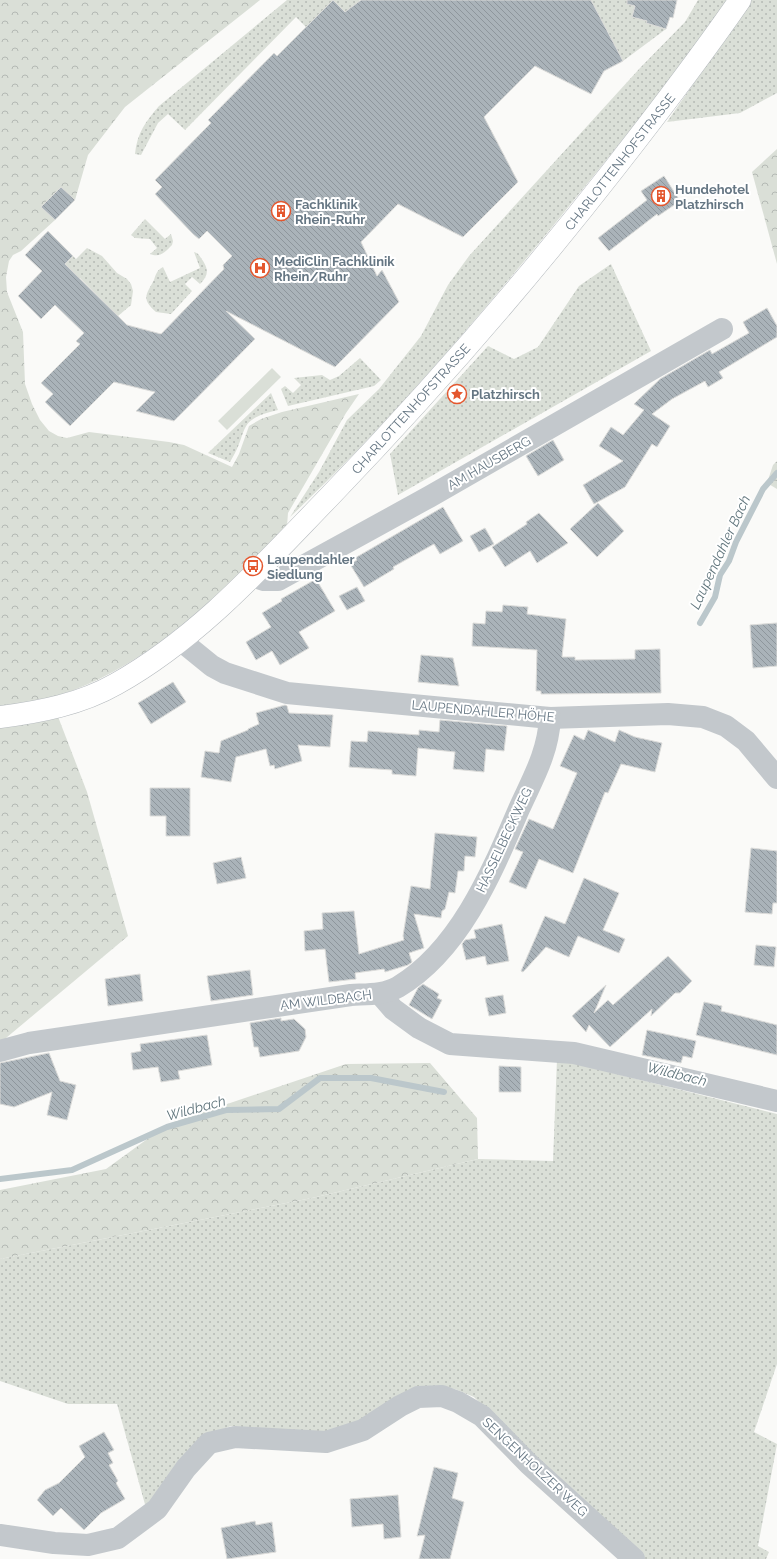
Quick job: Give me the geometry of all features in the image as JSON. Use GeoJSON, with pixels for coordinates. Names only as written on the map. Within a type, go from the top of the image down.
{"type":"FeatureCollection","features":[{"type":"Feature","properties":{"kind":"main road","name":"CHARLOTTENHOFSTRASSE"},"geometry":{"type":"LineString","coordinates":[[0,716],[59,706],[113,686],[180,640],[220,608],[380,445],[494,317],[565,232],[673,93],[740,0]]}},
{"type":"Feature","properties":{"kind":"street","name":"AM HAUSBERG"},"geometry":{"type":"LineString","coordinates":[[252,576],[264,580],[278,580],[429,497],[722,329]]}},
{"type":"Feature","properties":{"kind":"street","name":"LAUPENDAHLER HÖHE"},"geometry":{"type":"LineString","coordinates":[[180,640],[212,666],[225,673],[287,693],[550,718],[668,714],[703,717],[726,726],[746,741],[777,778]]}},
{"type":"Feature","properties":{"kind":"street","name":"HASSELBECKWEG"},"geometry":{"type":"LineString","coordinates":[[380,994],[398,987],[428,966],[440,953],[481,893],[546,748],[550,718]]}},
{"type":"Feature","properties":{"kind":"street","name":"AM WILDBACH"},"geometry":{"type":"LineString","coordinates":[[0,1051],[37,1042],[351,995],[380,994],[393,1009],[420,1028],[450,1044],[574,1053],[777,1101]]}},
{"type":"Feature","properties":{"kind":"street","name":"SENGENHOLZER WEG"},"geometry":{"type":"LineString","coordinates":[[0,1535],[54,1544],[88,1545],[118,1538],[157,1509],[186,1468],[210,1443],[235,1436],[326,1442],[363,1430],[400,1406],[418,1397],[442,1396],[458,1402],[482,1416],[529,1464],[634,1559]]}},
{"type":"Feature","properties":{"kind":"green space"},"geometry":{"type":"Polygon","coordinates":[[[0,0],[260,0],[125,107],[88,155],[75,200],[61,187],[41,207],[55,220],[21,251],[13,255],[9,261],[6,277],[7,292],[23,332],[25,384],[32,404],[40,420],[49,431],[58,436],[67,438],[89,432],[169,442],[184,445],[232,467],[239,454],[249,426],[261,419],[282,412],[359,394],[346,413],[288,513],[287,526],[236,577],[182,626],[122,667],[91,683],[50,698],[29,703],[0,707],[0,0]]]}},
{"type":"Feature","properties":{"kind":"green space"},"geometry":{"type":"Polygon","coordinates":[[[287,0],[333,0],[306,27],[296,17],[185,130],[168,114],[158,123],[141,155],[135,154],[138,140],[143,128],[159,106],[287,0]]]}},
{"type":"Feature","properties":{"kind":"green space"},"geometry":{"type":"Polygon","coordinates":[[[333,0],[359,0],[362,4],[361,28],[333,0]]]}},
{"type":"Feature","properties":{"kind":"green space"},"geometry":{"type":"Polygon","coordinates":[[[591,0],[636,0],[632,17],[647,21],[646,23],[666,29],[623,61],[591,0]]]}},
{"type":"Feature","properties":{"kind":"green space"},"geometry":{"type":"Polygon","coordinates":[[[698,0],[727,0],[687,57],[644,112],[557,221],[461,336],[361,447],[290,517],[319,472],[347,420],[379,389],[421,336],[448,285],[469,256],[640,68],[685,22],[698,0]]]}},
{"type":"Feature","properties":{"kind":"green space"},"geometry":{"type":"Polygon","coordinates":[[[751,0],[777,0],[777,93],[740,113],[667,122],[751,0]]]}},
{"type":"Feature","properties":{"kind":"green space"},"geometry":{"type":"Polygon","coordinates":[[[777,149],[777,264],[752,172],[777,149]]]}},
{"type":"Feature","properties":{"kind":"green space"},"geometry":{"type":"Polygon","coordinates":[[[145,219],[165,239],[171,234],[173,241],[172,245],[160,255],[150,254],[157,248],[150,239],[135,238],[131,235],[145,219]]]}},
{"type":"Feature","properties":{"kind":"green space"},"geometry":{"type":"Polygon","coordinates":[[[87,248],[102,256],[117,273],[127,279],[131,284],[133,291],[131,305],[118,316],[80,278],[67,283],[75,274],[69,268],[56,273],[73,256],[76,259],[87,248]]]}},
{"type":"Feature","properties":{"kind":"green space"},"geometry":{"type":"Polygon","coordinates":[[[194,252],[199,255],[207,269],[205,278],[200,284],[192,277],[185,284],[192,291],[171,314],[156,312],[148,304],[146,297],[157,272],[163,267],[170,282],[200,268],[194,252]]]}},
{"type":"Feature","properties":{"kind":"green space"},"geometry":{"type":"Polygon","coordinates":[[[611,264],[651,351],[398,495],[390,454],[488,346],[514,359],[538,347],[579,286],[611,264]]]}},
{"type":"Feature","properties":{"kind":"green space"},"geometry":{"type":"Polygon","coordinates":[[[360,358],[381,380],[374,386],[288,406],[281,389],[285,386],[293,393],[301,385],[294,378],[322,375],[330,380],[339,376],[360,358]]]}},
{"type":"Feature","properties":{"kind":"green space"},"geometry":{"type":"Polygon","coordinates":[[[272,368],[281,377],[227,430],[218,421],[272,368]]]}},
{"type":"Feature","properties":{"kind":"green space"},"geometry":{"type":"Polygon","coordinates":[[[271,393],[278,410],[255,418],[249,423],[245,428],[230,462],[208,453],[271,393]]]}},
{"type":"Feature","properties":{"kind":"green space"},"geometry":{"type":"Polygon","coordinates":[[[777,461],[777,489],[767,483],[773,465],[777,461]]]}},
{"type":"Feature","properties":{"kind":"green space"},"geometry":{"type":"Polygon","coordinates":[[[57,714],[87,792],[128,936],[0,1043],[0,725],[57,714]]]}},
{"type":"Feature","properties":{"kind":"green space"},"geometry":{"type":"Polygon","coordinates":[[[557,1059],[777,1114],[777,1364],[754,1432],[777,1444],[758,1546],[769,1552],[766,1559],[645,1559],[533,1459],[474,1397],[455,1389],[436,1386],[368,1419],[333,1431],[296,1432],[231,1426],[205,1436],[146,1508],[117,1404],[68,1404],[0,1381],[0,1259],[312,1198],[478,1159],[553,1161],[557,1059]]]}},
{"type":"Feature","properties":{"kind":"green space"},"geometry":{"type":"Polygon","coordinates":[[[430,1063],[477,1118],[478,1159],[312,1198],[0,1259],[0,1190],[106,1169],[168,1124],[346,1064],[430,1063]]]}},
{"type":"Feature","properties":{"kind":"building","name":"Fachklinik Rhein-Ruhr"},"geometry":{"type":"Polygon","coordinates":[[[333,0],[345,12],[361,0],[591,0],[623,61],[604,71],[591,94],[535,66],[484,117],[518,182],[463,237],[398,204],[361,242],[377,276],[382,270],[399,302],[335,367],[226,311],[255,339],[174,421],[136,411],[155,392],[114,382],[70,426],[45,402],[53,394],[41,383],[80,344],[76,341],[84,333],[55,305],[41,319],[18,296],[42,271],[25,255],[48,231],[73,256],[65,264],[127,325],[161,334],[224,269],[223,265],[232,256],[207,231],[199,239],[193,234],[155,194],[162,187],[155,180],[211,123],[208,120],[274,53],[277,56],[333,0]]]}},
{"type":"Feature","properties":{"kind":"building"},"geometry":{"type":"Polygon","coordinates":[[[627,0],[677,0],[673,18],[670,17],[666,29],[646,23],[647,21],[632,17],[635,6],[627,4],[627,0]]]}},
{"type":"Feature","properties":{"kind":"building"},"geometry":{"type":"Polygon","coordinates":[[[664,176],[680,201],[658,216],[657,214],[609,251],[598,238],[647,200],[641,191],[664,176]]]}},
{"type":"Feature","properties":{"kind":"building"},"geometry":{"type":"Polygon","coordinates":[[[61,187],[75,200],[55,220],[41,207],[61,187]]]}},
{"type":"Feature","properties":{"kind":"building"},"geometry":{"type":"Polygon","coordinates":[[[767,308],[777,326],[777,337],[719,372],[723,378],[708,387],[705,381],[672,399],[652,414],[670,426],[657,447],[652,444],[625,487],[594,504],[583,485],[623,461],[599,446],[611,427],[623,435],[644,410],[634,404],[660,379],[710,350],[712,354],[749,333],[743,322],[767,308]]]}},
{"type":"Feature","properties":{"kind":"building"},"geometry":{"type":"Polygon","coordinates":[[[553,440],[564,460],[538,476],[526,456],[553,440]]]}},
{"type":"Feature","properties":{"kind":"building"},"geometry":{"type":"Polygon","coordinates":[[[598,503],[624,531],[597,557],[570,529],[598,503]]]}},
{"type":"Feature","properties":{"kind":"building"},"geometry":{"type":"Polygon","coordinates":[[[443,507],[463,541],[440,554],[434,544],[393,567],[394,569],[364,587],[350,564],[357,560],[355,558],[443,507]]]}},
{"type":"Feature","properties":{"kind":"building"},"geometry":{"type":"Polygon","coordinates":[[[539,513],[568,543],[537,563],[530,551],[505,567],[492,547],[527,524],[526,522],[539,513]]]}},
{"type":"Feature","properties":{"kind":"building"},"geometry":{"type":"Polygon","coordinates":[[[485,528],[494,544],[479,552],[470,536],[485,528]]]}},
{"type":"Feature","properties":{"kind":"building"},"geometry":{"type":"Polygon","coordinates":[[[316,579],[335,611],[299,632],[309,648],[280,665],[272,651],[256,660],[246,642],[271,627],[262,613],[282,601],[281,599],[316,579]]]}},
{"type":"Feature","properties":{"kind":"building"},"geometry":{"type":"Polygon","coordinates":[[[357,587],[365,601],[347,610],[339,596],[357,587]]]}},
{"type":"Feature","properties":{"kind":"building"},"geometry":{"type":"Polygon","coordinates":[[[503,605],[528,607],[527,614],[566,619],[562,657],[575,657],[575,660],[635,659],[635,650],[660,649],[661,693],[541,694],[541,691],[536,691],[537,650],[472,646],[473,623],[485,624],[486,611],[502,612],[503,605]]]}},
{"type":"Feature","properties":{"kind":"building"},"geometry":{"type":"Polygon","coordinates":[[[777,623],[777,666],[753,668],[750,625],[777,623]]]}},
{"type":"Feature","properties":{"kind":"building"},"geometry":{"type":"Polygon","coordinates":[[[421,655],[453,658],[459,686],[418,682],[421,655]]]}},
{"type":"Feature","properties":{"kind":"building"},"geometry":{"type":"Polygon","coordinates":[[[173,682],[186,702],[151,724],[138,703],[173,682]]]}},
{"type":"Feature","properties":{"kind":"building"},"geometry":{"type":"Polygon","coordinates":[[[285,705],[287,706],[289,713],[333,715],[330,747],[298,745],[302,761],[275,769],[274,765],[270,766],[266,749],[236,757],[231,782],[201,777],[205,751],[219,753],[221,741],[259,724],[256,713],[285,705]]]}},
{"type":"Feature","properties":{"kind":"building"},"geometry":{"type":"Polygon","coordinates":[[[440,720],[507,726],[504,751],[486,749],[484,772],[453,769],[455,752],[418,748],[416,776],[392,774],[392,770],[349,767],[351,741],[367,742],[368,731],[419,735],[419,730],[439,732],[440,720]]]}},
{"type":"Feature","properties":{"kind":"building"},"geometry":{"type":"Polygon","coordinates":[[[588,730],[615,742],[619,730],[635,737],[662,743],[655,772],[621,764],[608,793],[605,792],[573,873],[539,859],[526,889],[509,882],[523,852],[515,849],[529,819],[553,829],[577,773],[560,766],[574,735],[584,740],[588,730]]]}},
{"type":"Feature","properties":{"kind":"building"},"geometry":{"type":"Polygon","coordinates":[[[150,788],[190,788],[190,836],[166,836],[166,816],[150,816],[150,788]]]}},
{"type":"Feature","properties":{"kind":"building"},"geometry":{"type":"Polygon","coordinates":[[[435,833],[477,837],[475,857],[465,856],[464,871],[458,871],[455,893],[449,892],[441,918],[414,914],[424,948],[409,953],[412,962],[408,965],[385,972],[384,969],[355,973],[356,979],[329,982],[325,949],[305,951],[304,931],[323,929],[322,913],[354,911],[359,954],[404,940],[403,936],[411,886],[430,889],[435,833]]]}},
{"type":"Feature","properties":{"kind":"building"},"geometry":{"type":"Polygon","coordinates":[[[751,848],[777,851],[777,903],[773,903],[772,914],[745,912],[751,848]]]}},
{"type":"Feature","properties":{"kind":"building"},"geometry":{"type":"Polygon","coordinates":[[[241,857],[246,878],[217,884],[213,863],[241,857]]]}},
{"type":"Feature","properties":{"kind":"building"},"geometry":{"type":"Polygon","coordinates":[[[584,878],[619,893],[603,930],[625,939],[619,953],[578,936],[569,957],[546,947],[523,972],[521,971],[545,916],[565,924],[584,878]]]}},
{"type":"Feature","properties":{"kind":"building"},"geometry":{"type":"Polygon","coordinates":[[[502,924],[509,961],[487,965],[485,956],[466,960],[462,944],[465,940],[476,938],[474,930],[502,924]]]}},
{"type":"Feature","properties":{"kind":"building"},"geometry":{"type":"Polygon","coordinates":[[[756,945],[776,947],[774,967],[754,965],[756,945]]]}},
{"type":"Feature","properties":{"kind":"building"},"geometry":{"type":"Polygon","coordinates":[[[668,956],[692,981],[680,993],[675,993],[651,1016],[652,1009],[610,1047],[589,1025],[586,1032],[572,1016],[606,985],[594,1013],[608,1000],[613,1005],[668,956]]]}},
{"type":"Feature","properties":{"kind":"building"},"geometry":{"type":"Polygon","coordinates":[[[250,970],[253,995],[211,1001],[207,976],[250,970]]]}},
{"type":"Feature","properties":{"kind":"building"},"geometry":{"type":"Polygon","coordinates":[[[140,974],[143,1001],[108,1006],[105,979],[140,974]]]}},
{"type":"Feature","properties":{"kind":"building"},"geometry":{"type":"Polygon","coordinates":[[[423,984],[439,994],[437,998],[442,1000],[432,1019],[409,1005],[418,988],[423,984]]]}},
{"type":"Feature","properties":{"kind":"building"},"geometry":{"type":"Polygon","coordinates":[[[503,995],[506,1013],[489,1016],[485,998],[503,995]]]}},
{"type":"Feature","properties":{"kind":"building"},"geometry":{"type":"Polygon","coordinates":[[[704,1002],[722,1006],[721,1011],[777,1025],[777,1055],[696,1035],[704,1002]]]}},
{"type":"Feature","properties":{"kind":"building"},"geometry":{"type":"Polygon","coordinates":[[[281,1018],[281,1021],[294,1019],[305,1029],[306,1037],[299,1051],[260,1057],[258,1047],[254,1047],[250,1023],[281,1018]]]}},
{"type":"Feature","properties":{"kind":"building"},"geometry":{"type":"Polygon","coordinates":[[[647,1030],[696,1041],[692,1058],[683,1056],[681,1063],[642,1055],[647,1030]]]}},
{"type":"Feature","properties":{"kind":"building"},"geometry":{"type":"Polygon","coordinates":[[[207,1035],[212,1065],[178,1071],[180,1079],[161,1082],[158,1067],[133,1070],[131,1053],[141,1051],[140,1044],[207,1035]]]}},
{"type":"Feature","properties":{"kind":"building"},"geometry":{"type":"Polygon","coordinates":[[[49,1053],[60,1081],[76,1085],[67,1120],[47,1115],[52,1092],[14,1107],[0,1104],[0,1063],[49,1053]]]}},
{"type":"Feature","properties":{"kind":"building"},"geometry":{"type":"Polygon","coordinates":[[[499,1066],[521,1067],[521,1092],[499,1092],[499,1066]]]}},
{"type":"Feature","properties":{"kind":"building"},"geometry":{"type":"Polygon","coordinates":[[[104,1432],[114,1450],[108,1453],[113,1463],[109,1465],[118,1481],[116,1483],[125,1499],[101,1513],[84,1530],[61,1508],[53,1516],[37,1500],[45,1490],[59,1483],[85,1457],[79,1446],[104,1432]]]}},
{"type":"Feature","properties":{"kind":"building"},"geometry":{"type":"Polygon","coordinates":[[[434,1467],[458,1473],[452,1498],[464,1502],[450,1559],[419,1559],[425,1535],[417,1536],[434,1467]]]}},
{"type":"Feature","properties":{"kind":"building"},"geometry":{"type":"Polygon","coordinates":[[[398,1495],[401,1537],[384,1539],[383,1524],[352,1527],[350,1499],[398,1495]]]}},
{"type":"Feature","properties":{"kind":"building"},"geometry":{"type":"Polygon","coordinates":[[[255,1521],[256,1525],[272,1522],[276,1552],[227,1559],[221,1528],[255,1521]]]}},
{"type":"Feature","properties":{"kind":"waterway","name":"Laupendahler Bach"},"geometry":{"type":"LineString","coordinates":[[700,623],[715,597],[720,575],[729,561],[736,542],[763,489],[777,473]]}},
{"type":"Feature","properties":{"kind":"waterway","name":"Wildbach"},"geometry":{"type":"LineString","coordinates":[[0,1179],[72,1170],[167,1127],[226,1110],[279,1109],[320,1078],[371,1078],[444,1092]]}},
{"type":"Feature","properties":{"kind":"place","name":"Hundehotel Platzhirsch"},"geometry":{"type":"Point","coordinates":[661,196]}},
{"type":"Feature","properties":{"kind":"place","name":"Fachklinik Rhein-Ruhr"},"geometry":{"type":"Point","coordinates":[281,211]}},
{"type":"Feature","properties":{"kind":"place","name":"MediClin Fachklinik Rhein/Ruhr"},"geometry":{"type":"Point","coordinates":[260,268]}},
{"type":"Feature","properties":{"kind":"place","name":"Platzhirsch"},"geometry":{"type":"Point","coordinates":[457,394]}},
{"type":"Feature","properties":{"kind":"place","name":"Laupendahler Siedlung"},"geometry":{"type":"Point","coordinates":[253,566]}}]}
